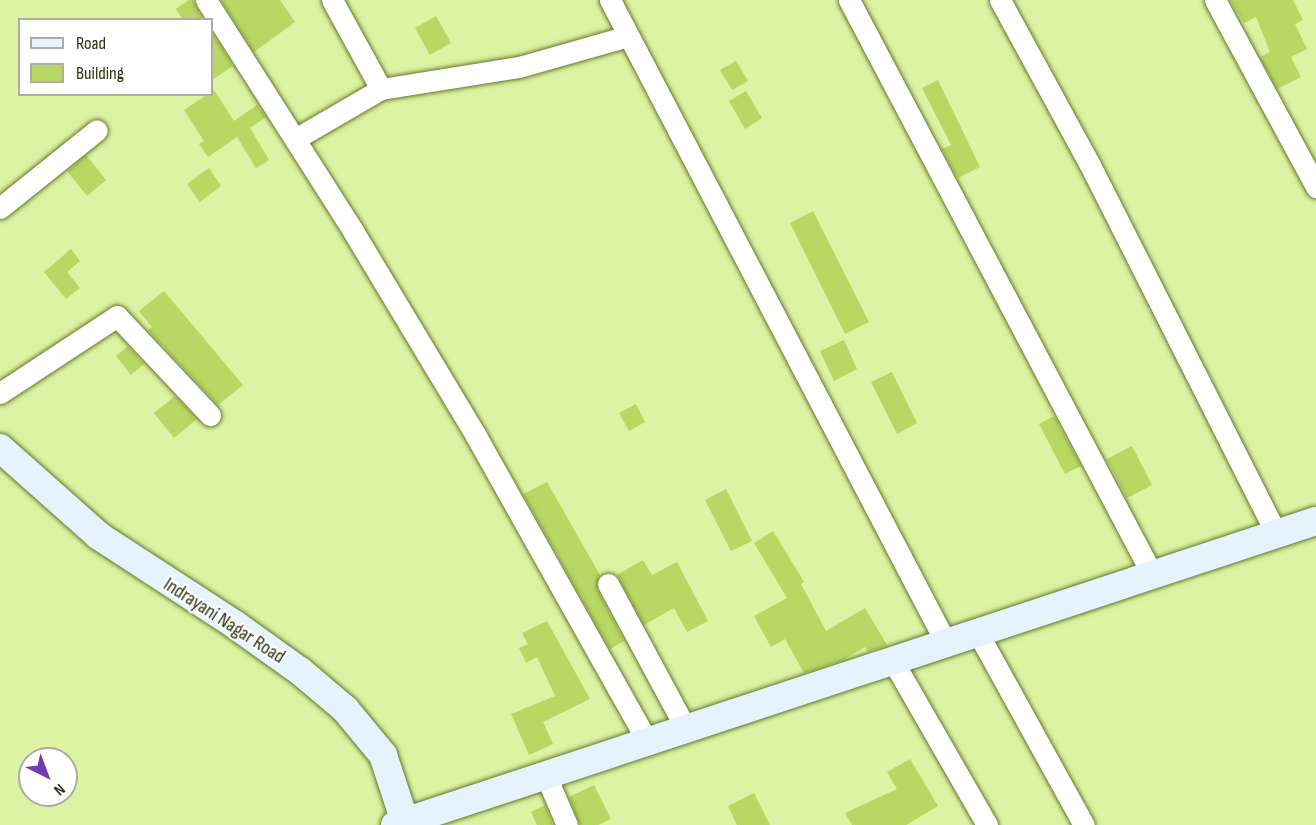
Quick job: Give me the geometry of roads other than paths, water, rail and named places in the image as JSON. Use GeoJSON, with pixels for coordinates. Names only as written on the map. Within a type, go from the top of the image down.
{"type":"FeatureCollection","features":[{"type":"Feature","properties":{"kind":"main road","name":"Indrayani Nagar Road"},"geometry":{"type":"LineString","coordinates":[[0,448],[99,536],[234,624],[300,671],[345,709],[383,755],[402,824]]}},
{"type":"Feature","properties":{"kind":"main road"},"geometry":{"type":"LineString","coordinates":[[402,824],[979,635],[1316,521]]}},
{"type":"Feature","properties":{"kind":"street"},"geometry":{"type":"LineString","coordinates":[[206,0],[295,139],[476,436],[648,743]]}},
{"type":"Feature","properties":{"kind":"street"},"geometry":{"type":"LineString","coordinates":[[332,0],[381,89]]}},
{"type":"Feature","properties":{"kind":"street"},"geometry":{"type":"LineString","coordinates":[[610,0],[947,645]]}},
{"type":"Feature","properties":{"kind":"street"},"geometry":{"type":"LineString","coordinates":[[849,0],[1154,576]]}},
{"type":"Feature","properties":{"kind":"street"},"geometry":{"type":"LineString","coordinates":[[1000,0],[1089,164],[1277,535]]}},
{"type":"Feature","properties":{"kind":"street"},"geometry":{"type":"LineString","coordinates":[[1215,0],[1316,187]]}},
{"type":"Feature","properties":{"kind":"street"},"geometry":{"type":"LineString","coordinates":[[295,139],[381,89],[519,67],[628,36]]}},
{"type":"Feature","properties":{"kind":"street"},"geometry":{"type":"LineString","coordinates":[[0,208],[97,130]]}},
{"type":"Feature","properties":{"kind":"street"},"geometry":{"type":"LineString","coordinates":[[0,393],[117,316],[210,415]]}},
{"type":"Feature","properties":{"kind":"street"},"geometry":{"type":"LineString","coordinates":[[608,584],[687,731]]}},
{"type":"Feature","properties":{"kind":"street"},"geometry":{"type":"LineString","coordinates":[[979,635],[1084,825]]}},
{"type":"Feature","properties":{"kind":"street"},"geometry":{"type":"LineString","coordinates":[[894,663],[987,825]]}},
{"type":"Feature","properties":{"kind":"street"},"geometry":{"type":"LineString","coordinates":[[546,776],[567,825]]}}]}
